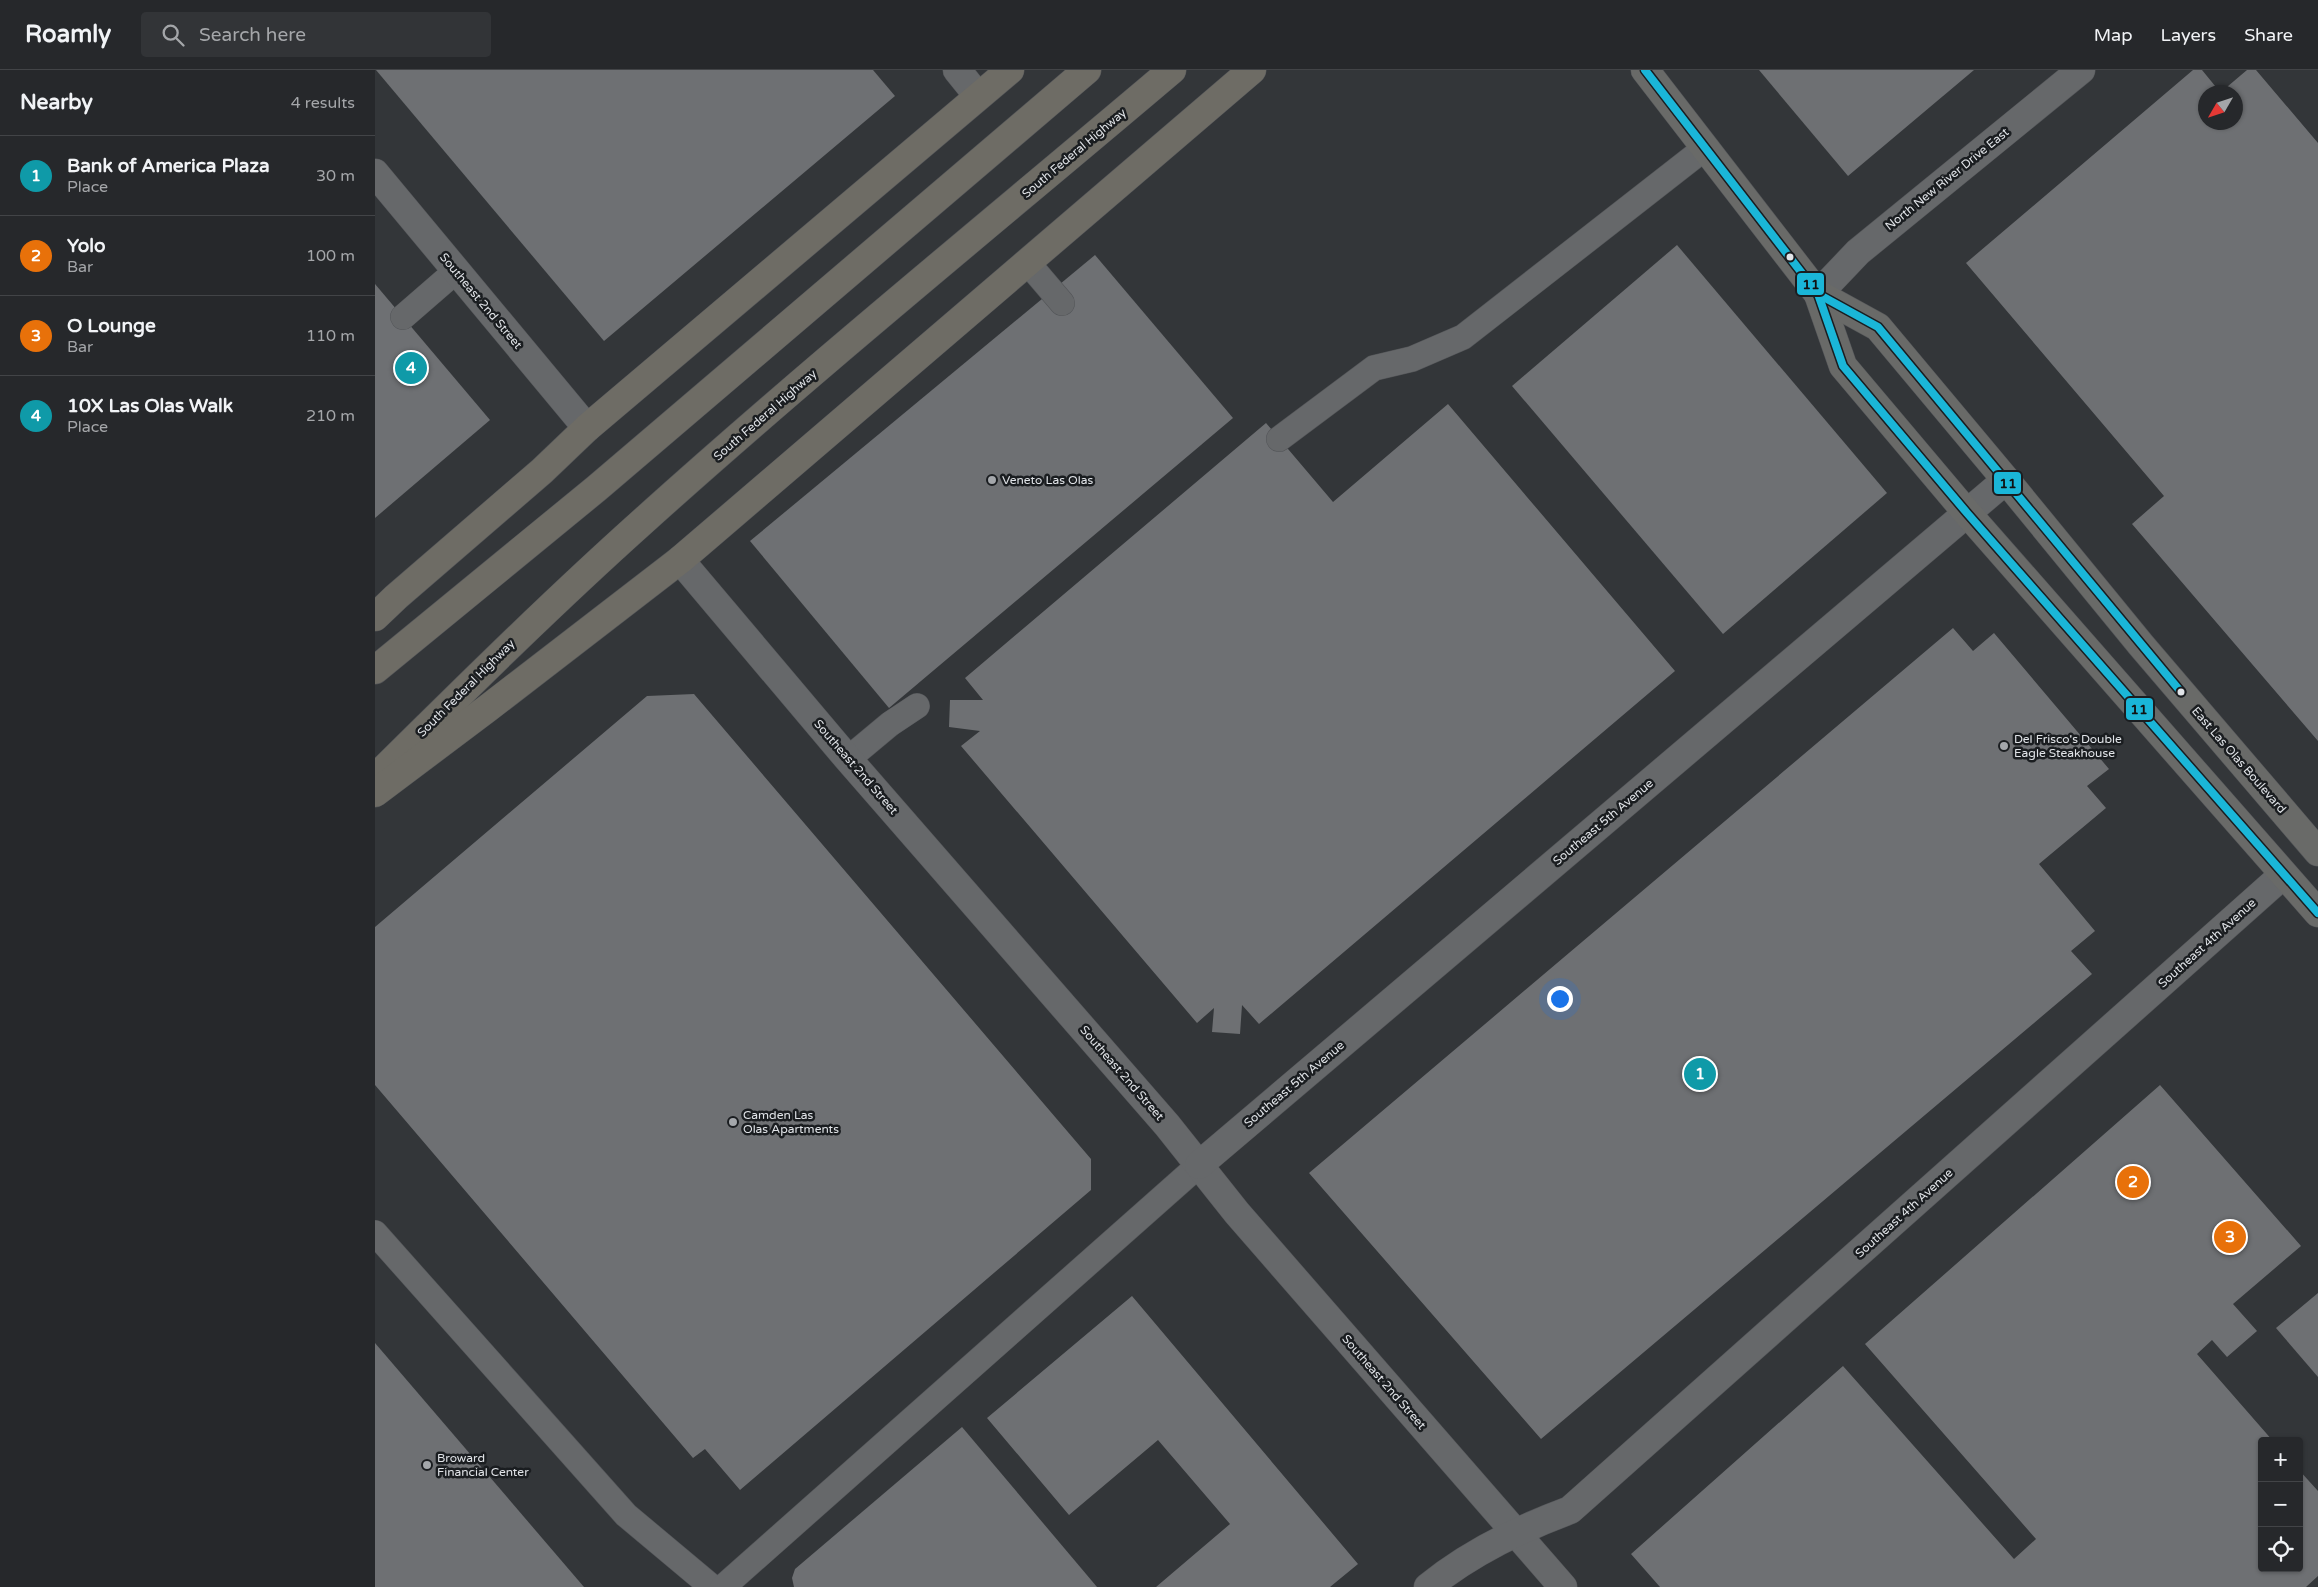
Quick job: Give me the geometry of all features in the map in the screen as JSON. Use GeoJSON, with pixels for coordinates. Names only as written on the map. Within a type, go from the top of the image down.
{"type":"FeatureCollection","features":[{"type":"Feature","properties":{"kind":"main road"},"geometry":{"type":"LineString","coordinates":[[375,618],[396,597],[542,471],[587,428],[1010,70]]}},
{"type":"Feature","properties":{"kind":"main road"},"geometry":{"type":"LineString","coordinates":[[375,670],[597,488],[1087,70]]}},
{"type":"Feature","properties":{"kind":"main road","name":"South Federal Highway"},"geometry":{"type":"LineString","coordinates":[[375,778],[522,633],[641,523],[768,412],[1173,70]]}},
{"type":"Feature","properties":{"kind":"main road"},"geometry":{"type":"LineString","coordinates":[[375,793],[680,560],[1252,70]]}},
{"type":"Feature","properties":{"kind":"main road","name":"East Las Olas Boulevard"},"geometry":{"type":"LineString","coordinates":[[1645,70],[1818,294],[1843,366],[1967,513],[2318,914]]}},
{"type":"Feature","properties":{"kind":"main road","name":"East Las Olas Boulevard"},"geometry":{"type":"LineString","coordinates":[[1818,294],[1878,327],[2007,480],[2141,645],[2317,849]]}},
{"type":"Feature","properties":{"kind":"street"},"geometry":{"type":"LineString","coordinates":[[957,70],[978,96]]}},
{"type":"Feature","properties":{"kind":"street","name":"North New River Drive East"},"geometry":{"type":"LineString","coordinates":[[1818,294],[1858,252],[2081,70]]}},
{"type":"Feature","properties":{"kind":"street","name":"Southeast 2nd Street"},"geometry":{"type":"LineString","coordinates":[[375,173],[587,428]]}},
{"type":"Feature","properties":{"kind":"street","name":"Southeast 5th Avenue"},"geometry":{"type":"LineString","coordinates":[[1199,1165],[2007,480]]}},
{"type":"Feature","properties":{"kind":"street","name":"Southeast 2nd Street"},"geometry":{"type":"LineString","coordinates":[[680,560],[848,759],[1167,1125],[1237,1213],[1563,1587]]}},
{"type":"Feature","properties":{"kind":"street","name":"Southeast 4th Avenue"},"geometry":{"type":"LineString","coordinates":[[1428,1587],[1453,1566],[1514,1532],[1570,1510],[2283,875]]}},
{"type":"Feature","properties":{"kind":"lane"},"geometry":{"type":"LineString","coordinates":[[1279,439],[1374,368],[1412,359],[1463,338],[1705,148]]}},
{"type":"Feature","properties":{"kind":"lane"},"geometry":{"type":"LineString","coordinates":[[1027,262],[1061,303]]}},
{"type":"Feature","properties":{"kind":"lane"},"geometry":{"type":"LineString","coordinates":[[403,317],[456,271]]}},
{"type":"Feature","properties":{"kind":"lane"},"geometry":{"type":"LineString","coordinates":[[848,759],[890,724],[917,706]]}},
{"type":"Feature","properties":{"kind":"lane"},"geometry":{"type":"LineString","coordinates":[[723,1587],[1199,1165]]}},
{"type":"Feature","properties":{"kind":"lane"},"geometry":{"type":"LineString","coordinates":[[375,1233],[626,1515],[712,1587]]}},
{"type":"Feature","properties":{"kind":"building"},"geometry":{"type":"Polygon","coordinates":[[[376,70],[873,70],[895,96],[604,341],[376,70]]]}},
{"type":"Feature","properties":{"kind":"building"},"geometry":{"type":"Polygon","coordinates":[[[1759,70],[1974,70],[1848,176],[1759,70]]]}},
{"type":"Feature","properties":{"kind":"building"},"geometry":{"type":"Polygon","coordinates":[[[2193,70],[2202,70],[2214,85],[2198,85],[2198,130],[2243,130],[2243,85],[2229,85],[2247,70],[2256,70],[2318,143],[2318,741],[2132,524],[2164,496],[1966,263],[2193,70]]]}},
{"type":"Feature","properties":{"kind":"building"},"geometry":{"type":"Polygon","coordinates":[[[1677,245],[1887,493],[1723,634],[1512,386],[1677,245]]]}},
{"type":"Feature","properties":{"kind":"building","name":"Veneto Las Olas"},"geometry":{"type":"Polygon","coordinates":[[[1095,255],[1233,418],[889,708],[750,541],[1095,255]]]}},
{"type":"Feature","properties":{"kind":"building"},"geometry":{"type":"Polygon","coordinates":[[[375,284],[490,420],[375,518],[375,284]]]}},
{"type":"Feature","properties":{"kind":"building"},"geometry":{"type":"Polygon","coordinates":[[[1448,404],[1675,671],[1259,1024],[1242,1005],[1240,1034],[1212,1032],[1214,1008],[1197,1023],[961,746],[980,731],[949,727],[950,700],[983,700],[965,678],[1266,423],[1333,502],[1448,404]]]}},
{"type":"Feature","properties":{"kind":"building"},"geometry":{"type":"Polygon","coordinates":[[[1953,628],[1973,651],[1994,633],[2109,769],[2087,786],[2106,808],[2039,864],[2095,931],[2071,951],[2092,974],[1541,1439],[1309,1173],[1953,628]]]}},
{"type":"Feature","properties":{"kind":"building","name":"Camden Las Olas Apartments"},"geometry":{"type":"Polygon","coordinates":[[[694,694],[1091,1159],[1091,1190],[740,1490],[705,1449],[693,1458],[375,1085],[375,927],[647,696],[694,694]]]}},
{"type":"Feature","properties":{"kind":"building"},"geometry":{"type":"Polygon","coordinates":[[[2160,1085],[2301,1246],[2233,1304],[2257,1331],[2227,1357],[2212,1340],[2197,1354],[2270,1437],[2258,1437],[2258,1572],[2303,1572],[2303,1474],[2318,1491],[2318,1576],[2306,1587],[1660,1587],[1631,1554],[1843,1366],[2014,1559],[2036,1539],[1865,1344],[2160,1085]]]}},
{"type":"Feature","properties":{"kind":"building"},"geometry":{"type":"Polygon","coordinates":[[[2318,1293],[2318,1377],[2276,1328],[2318,1293]]]}},
{"type":"Feature","properties":{"kind":"building"},"geometry":{"type":"Polygon","coordinates":[[[1132,1296],[1358,1564],[1330,1587],[1156,1587],[1230,1524],[1158,1440],[1069,1515],[987,1418],[1132,1296]]]}},
{"type":"Feature","properties":{"kind":"building","name":"Broward Financial Center"},"geometry":{"type":"Polygon","coordinates":[[[375,1343],[584,1587],[375,1587],[375,1343]]]}},
{"type":"Feature","properties":{"kind":"building"},"geometry":{"type":"Polygon","coordinates":[[[962,1427],[1097,1587],[794,1587],[792,1578],[795,1569],[962,1427]]]}},
{"type":"Feature","properties":{"kind":"transit line","name":"11"},"geometry":{"type":"LineString","coordinates":[[1645,70],[1818,294],[1843,366],[1967,513],[2318,913]]}},
{"type":"Feature","properties":{"kind":"transit line","name":"11"},"geometry":{"type":"LineString","coordinates":[[1818,294],[1878,327],[2181,692]]}},
{"type":"Feature","properties":{"kind":"place","name":"10X Las Olas Walk"},"geometry":{"type":"Point","coordinates":[411,368]}},
{"type":"Feature","properties":{"kind":"place","name":"Veneto Las Olas"},"geometry":{"type":"Point","coordinates":[992,480]}},
{"type":"Feature","properties":{"kind":"place","name":"Del Frisco's Double Eagle Steakhouse"},"geometry":{"type":"Point","coordinates":[2004,746]}},
{"type":"Feature","properties":{"kind":"place","name":"Bank of America Plaza"},"geometry":{"type":"Point","coordinates":[1700,1074]}},
{"type":"Feature","properties":{"kind":"place","name":"Camden Las Olas Apartments"},"geometry":{"type":"Point","coordinates":[733,1122]}},
{"type":"Feature","properties":{"kind":"place","name":"Yolo"},"geometry":{"type":"Point","coordinates":[2133,1182]}},
{"type":"Feature","properties":{"kind":"place","name":"O Lounge"},"geometry":{"type":"Point","coordinates":[2230,1237]}},
{"type":"Feature","properties":{"kind":"place","name":"Broward Financial Center"},"geometry":{"type":"Point","coordinates":[427,1465]}}]}
